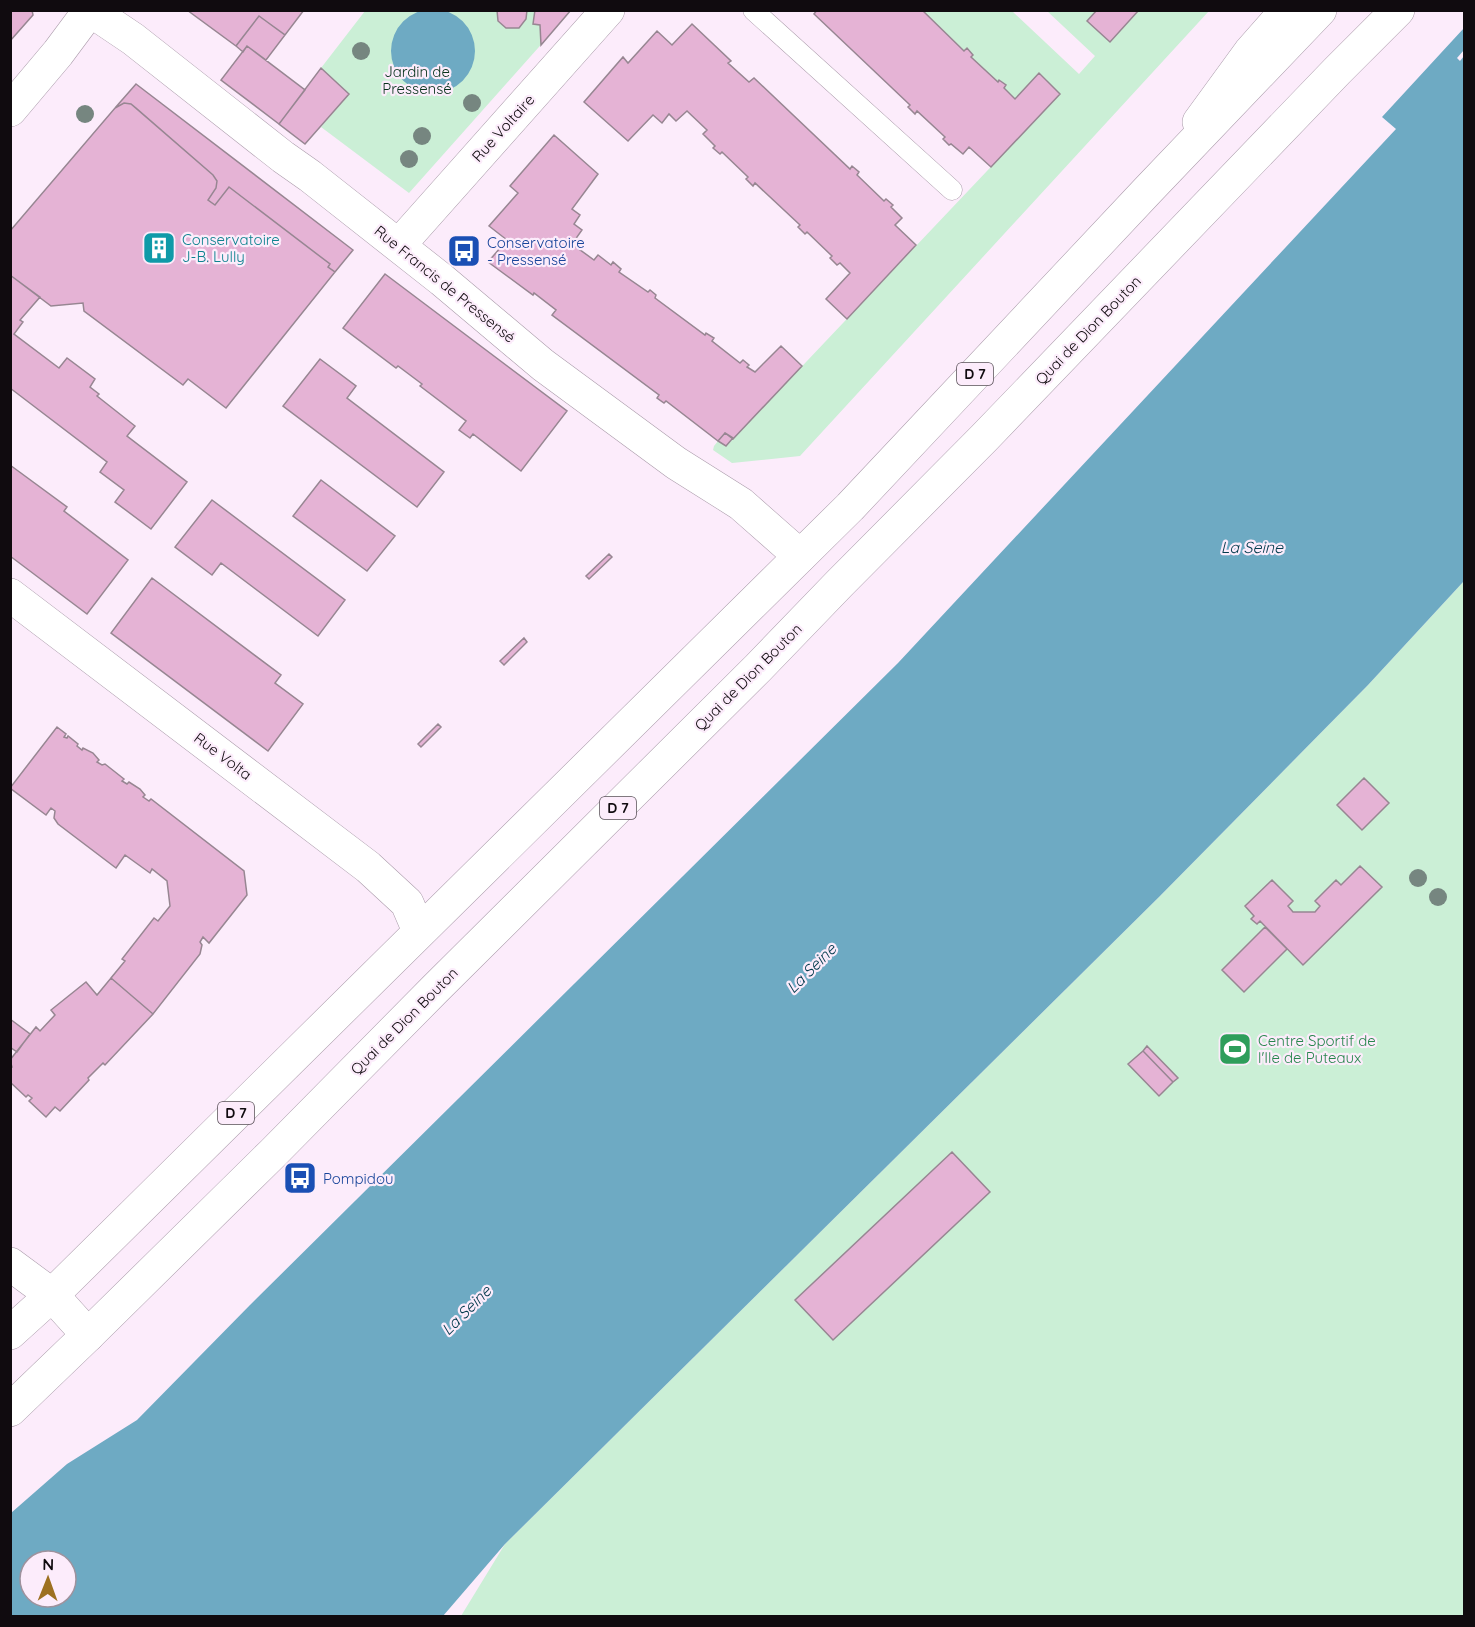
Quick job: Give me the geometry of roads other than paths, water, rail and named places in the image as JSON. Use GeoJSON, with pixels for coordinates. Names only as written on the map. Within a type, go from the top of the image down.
{"type":"FeatureCollection","features":[{"type":"Feature","properties":{"kind":"main road"},"geometry":{"type":"LineString","coordinates":[[10,110],[58,53],[90,10]]}},
{"type":"Feature","properties":{"kind":"main road","name":"Rue Francis de Pressensé"},"geometry":{"type":"LineString","coordinates":[[90,10],[133,39],[399,245],[543,365],[676,463],[741,504],[800,556],[839,584]]}},
{"type":"Feature","properties":{"kind":"main road","name":"Rue Voltaire"},"geometry":{"type":"LineString","coordinates":[[399,245],[608,10]]}},
{"type":"Feature","properties":{"kind":"main road"},"geometry":{"type":"LineString","coordinates":[[1148,190],[1250,52],[1287,10]]}},
{"type":"Feature","properties":{"kind":"main road","name":"D 7"},"geometry":{"type":"LineString","coordinates":[[10,1333],[52,1295],[853,503],[1320,10]]}},
{"type":"Feature","properties":{"kind":"main road","name":"Quai de Dion Bouton"},"geometry":{"type":"LineString","coordinates":[[88,1335],[759,668],[1398,10]]}},
{"type":"Feature","properties":{"kind":"main road","name":"Rue Volta"},"geometry":{"type":"LineString","coordinates":[[10,595],[368,867],[407,903],[419,931]]}},
{"type":"Feature","properties":{"kind":"main road"},"geometry":{"type":"LineString","coordinates":[[10,1264],[52,1295],[88,1335]]}},
{"type":"Feature","properties":{"kind":"main road","name":"D 7"},"geometry":{"type":"LineString","coordinates":[[10,1410],[88,1335]]}},
{"type":"Feature","properties":{"kind":"lane"},"geometry":{"type":"LineString","coordinates":[[753,10],[952,190]]}},
{"type":"Feature","properties":{"kind":"water"},"geometry":{"type":"Polygon","coordinates":[[[433,9],[449,12],[463,21],[472,35],[475,51],[472,67],[463,81],[449,90],[433,93],[417,90],[403,81],[394,67],[391,51],[394,35],[403,21],[417,12],[433,9]]]}},
{"type":"Feature","properties":{"kind":"water","name":"La Seine"},"geometry":{"type":"Polygon","coordinates":[[[1464,28],[1464,50],[1457,58],[1460,61],[1464,56],[1464,581],[1368,685],[1159,897],[505,1544],[443,1616],[11,1616],[11,1513],[67,1464],[137,1420],[250,1305],[898,663],[1396,129],[1382,117],[1464,28]]]}},
{"type":"Feature","properties":{"kind":"place","name":"Conservatoire J-B. Lully"},"geometry":{"type":"Point","coordinates":[159,248]}},
{"type":"Feature","properties":{"kind":"place","name":"Conservatoire - Pressensé"},"geometry":{"type":"Point","coordinates":[464,251]}},
{"type":"Feature","properties":{"kind":"place","name":"Centre Sportif de l'Ile de Puteaux"},"geometry":{"type":"Point","coordinates":[1235,1049]}},
{"type":"Feature","properties":{"kind":"place","name":"Pompidou"},"geometry":{"type":"Point","coordinates":[300,1178]}},
{"type":"Feature","properties":{"kind":"park label","name":"Jardin de Pressensé"},"geometry":{"type":"Point","coordinates":[417,80]}}]}
